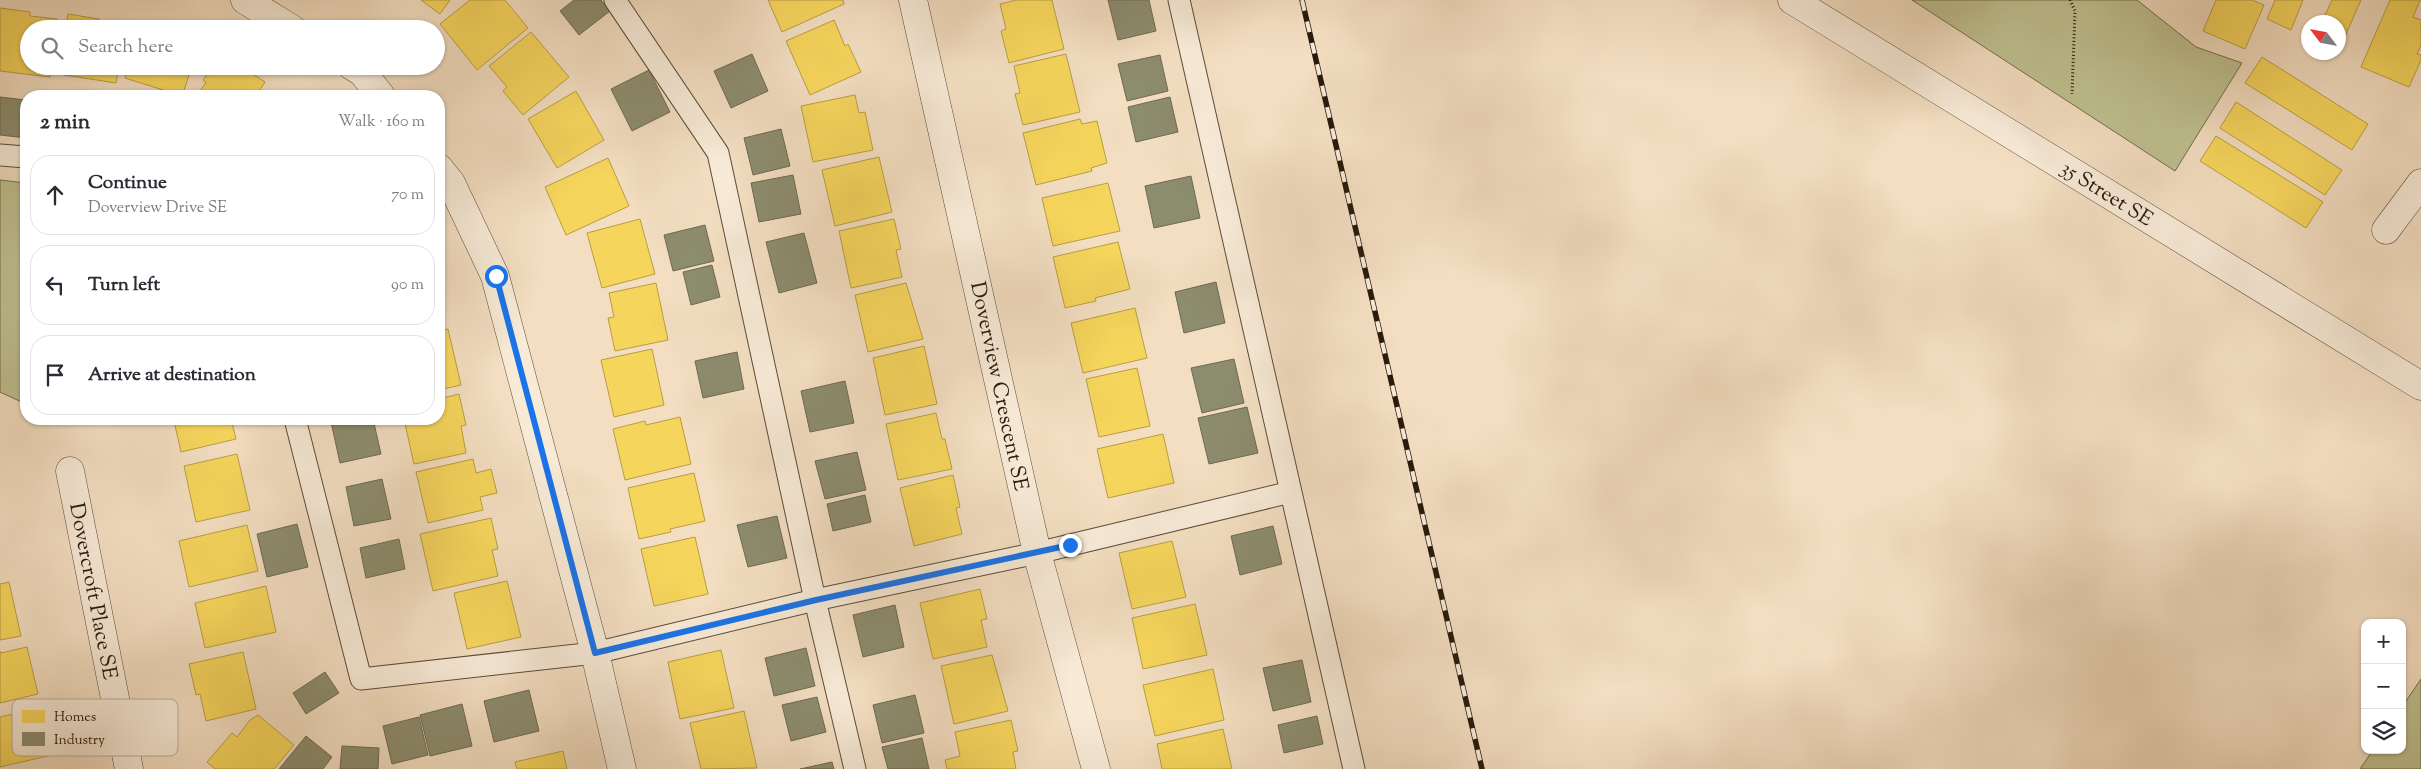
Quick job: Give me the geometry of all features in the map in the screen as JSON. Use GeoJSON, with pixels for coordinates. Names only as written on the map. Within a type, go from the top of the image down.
{"type":"FeatureCollection","features":[{"type":"Feature","properties":{"kind":"street"},"geometry":{"type":"LineString","coordinates":[[245,0],[277,20]]}},
{"type":"Feature","properties":{"kind":"street","name":"Doverview Crescent SE"},"geometry":{"type":"LineString","coordinates":[[913,0],[916,6],[1037,553],[1096,769]]}},
{"type":"Feature","properties":{"kind":"street","name":"35 Street SE"},"geometry":{"type":"LineString","coordinates":[[1792,0],[2421,386]]}},
{"type":"Feature","properties":{"kind":"street"},"geometry":{"type":"LineString","coordinates":[[364,75],[376,90]]}},
{"type":"Feature","properties":{"kind":"street"},"geometry":{"type":"LineString","coordinates":[[445,176],[451,183],[496,276],[595,653],[622,769]]}},
{"type":"Feature","properties":{"kind":"street"},"geometry":{"type":"LineString","coordinates":[[2386,230],[2421,183]]}},
{"type":"Feature","properties":{"kind":"street","name":"Dovercroft Place SE"},"geometry":{"type":"LineString","coordinates":[[70,471],[115,699]]}},
{"type":"Feature","properties":{"kind":"street","name":"Dovercroft Place SE"},"geometry":{"type":"LineString","coordinates":[[126,756],[129,769]]}},
{"type":"Feature","properties":{"kind":"lane"},"geometry":{"type":"LineString","coordinates":[[616,0],[718,152],[855,769]]}},
{"type":"Feature","properties":{"kind":"lane"},"geometry":{"type":"LineString","coordinates":[[1179,0],[1354,769]]}},
{"type":"Feature","properties":{"kind":"lane"},"geometry":{"type":"LineString","coordinates":[[0,155],[20,157]]}},
{"type":"Feature","properties":{"kind":"lane"},"geometry":{"type":"LineString","coordinates":[[297,425],[361,679],[595,653],[816,600],[1037,553],[1291,492]]}},
{"type":"Feature","properties":{"kind":"path"},"geometry":{"type":"LineString","coordinates":[[2070,0],[2075,11],[2072,94]]}},
{"type":"Feature","properties":{"kind":"green space"},"geometry":{"type":"Polygon","coordinates":[[[1912,0],[2137,0],[2196,47],[2242,63],[2175,171],[1912,0]]]}},
{"type":"Feature","properties":{"kind":"green space"},"geometry":{"type":"Polygon","coordinates":[[[0,180],[20,182],[20,401],[0,392],[0,180]]]}},
{"type":"Feature","properties":{"kind":"green space"},"geometry":{"type":"Polygon","coordinates":[[[2421,679],[2421,769],[2360,769],[2370,754],[2406,754],[2406,701],[2421,679]]]}},
{"type":"Feature","properties":{"kind":"building: Homes"},"geometry":{"type":"Polygon","coordinates":[[[421,0],[450,0],[440,14],[421,0]]]}},
{"type":"Feature","properties":{"kind":"building: Homes"},"geometry":{"type":"Polygon","coordinates":[[[470,0],[505,0],[528,28],[477,70],[445,30],[445,20],[470,0]]]}},
{"type":"Feature","properties":{"kind":"building: Homes"},"geometry":{"type":"Polygon","coordinates":[[[768,0],[843,0],[844,4],[782,32],[768,0]]]}},
{"type":"Feature","properties":{"kind":"building: Homes"},"geometry":{"type":"Polygon","coordinates":[[[1016,0],[1052,0],[1064,49],[1009,63],[1001,31],[1006,29],[1000,4],[1016,0]]]}},
{"type":"Feature","properties":{"kind":"building: Homes"},"geometry":{"type":"Polygon","coordinates":[[[2216,0],[2252,0],[2264,5],[2245,49],[2203,31],[2216,0]]]}},
{"type":"Feature","properties":{"kind":"building: Homes"},"geometry":{"type":"Polygon","coordinates":[[[2275,0],[2303,0],[2291,30],[2267,19],[2275,0]]]}},
{"type":"Feature","properties":{"kind":"building: Homes"},"geometry":{"type":"Polygon","coordinates":[[[2332,0],[2361,0],[2346,34],[2346,15],[2325,15],[2332,0]]]}},
{"type":"Feature","properties":{"kind":"building: Homes"},"geometry":{"type":"Polygon","coordinates":[[[2390,0],[2420,0],[2413,17],[2421,20],[2421,45],[2417,54],[2421,55],[2421,60],[2409,87],[2361,67],[2390,0]]]}},
{"type":"Feature","properties":{"kind":"building: Homes"},"geometry":{"type":"Polygon","coordinates":[[[0,8],[30,12],[30,16],[57,19],[20,20],[20,73],[0,71],[0,8]]]}},
{"type":"Feature","properties":{"kind":"building: Homes"},"geometry":{"type":"Polygon","coordinates":[[[68,14],[99,19],[99,20],[67,20],[68,14]]]}},
{"type":"Feature","properties":{"kind":"building: Homes"},"geometry":{"type":"Polygon","coordinates":[[[834,20],[845,46],[848,44],[861,72],[810,95],[786,41],[834,20]]]}},
{"type":"Feature","properties":{"kind":"building: Homes"},"geometry":{"type":"Polygon","coordinates":[[[531,32],[569,77],[523,115],[503,91],[507,87],[489,66],[531,32]]]}},
{"type":"Feature","properties":{"kind":"building: Homes"},"geometry":{"type":"Polygon","coordinates":[[[1066,54],[1080,112],[1023,125],[1015,94],[1020,93],[1014,66],[1066,54]]]}},
{"type":"Feature","properties":{"kind":"building: Homes"},"geometry":{"type":"Polygon","coordinates":[[[2262,57],[2368,124],[2352,150],[2245,83],[2262,57]]]}},
{"type":"Feature","properties":{"kind":"building: Homes"},"geometry":{"type":"Polygon","coordinates":[[[33,75],[50,75],[50,77],[33,75]]]}},
{"type":"Feature","properties":{"kind":"building: Homes"},"geometry":{"type":"Polygon","coordinates":[[[64,75],[117,75],[116,83],[64,75]]]}},
{"type":"Feature","properties":{"kind":"building: Homes"},"geometry":{"type":"Polygon","coordinates":[[[126,75],[189,75],[184,90],[163,90],[125,78],[126,75]]]}},
{"type":"Feature","properties":{"kind":"building: Homes"},"geometry":{"type":"Polygon","coordinates":[[[207,75],[254,75],[265,82],[260,90],[201,90],[206,82],[203,80],[207,75]]]}},
{"type":"Feature","properties":{"kind":"building: Homes"},"geometry":{"type":"Polygon","coordinates":[[[576,91],[604,140],[557,168],[528,119],[576,91]]]}},
{"type":"Feature","properties":{"kind":"building: Homes"},"geometry":{"type":"Polygon","coordinates":[[[855,95],[859,113],[865,112],[873,150],[813,162],[801,106],[855,95]]]}},
{"type":"Feature","properties":{"kind":"building: Homes"},"geometry":{"type":"Polygon","coordinates":[[[2236,102],[2342,170],[2325,195],[2220,128],[2236,102]]]}},
{"type":"Feature","properties":{"kind":"building: Homes"},"geometry":{"type":"Polygon","coordinates":[[[1080,119],[1082,124],[1097,121],[1107,163],[1091,168],[1092,171],[1036,185],[1023,133],[1080,119]]]}},
{"type":"Feature","properties":{"kind":"building: Homes"},"geometry":{"type":"Polygon","coordinates":[[[2216,136],[2323,202],[2306,228],[2200,161],[2216,136]]]}},
{"type":"Feature","properties":{"kind":"building: Homes"},"geometry":{"type":"Polygon","coordinates":[[[879,157],[892,212],[835,226],[822,170],[879,157]]]}},
{"type":"Feature","properties":{"kind":"building: Homes"},"geometry":{"type":"Polygon","coordinates":[[[608,158],[629,206],[566,235],[545,187],[608,158]]]}},
{"type":"Feature","properties":{"kind":"building: Homes"},"geometry":{"type":"Polygon","coordinates":[[[1108,183],[1120,231],[1053,246],[1042,198],[1108,183]]]}},
{"type":"Feature","properties":{"kind":"building: Homes"},"geometry":{"type":"Polygon","coordinates":[[[640,219],[655,274],[602,288],[587,233],[640,219]]]}},
{"type":"Feature","properties":{"kind":"building: Homes"},"geometry":{"type":"Polygon","coordinates":[[[894,219],[901,249],[896,250],[902,277],[851,288],[839,231],[894,219]]]}},
{"type":"Feature","properties":{"kind":"building: Homes"},"geometry":{"type":"Polygon","coordinates":[[[1118,242],[1130,289],[1095,298],[1096,301],[1065,308],[1053,257],[1118,242]]]}},
{"type":"Feature","properties":{"kind":"building: Homes"},"geometry":{"type":"Polygon","coordinates":[[[656,283],[668,340],[615,351],[608,318],[614,317],[609,293],[656,283]]]}},
{"type":"Feature","properties":{"kind":"building: Homes"},"geometry":{"type":"Polygon","coordinates":[[[906,283],[923,339],[868,352],[855,295],[906,283]]]}},
{"type":"Feature","properties":{"kind":"building: Homes"},"geometry":{"type":"Polygon","coordinates":[[[1135,308],[1147,358],[1083,373],[1071,323],[1135,308]]]}},
{"type":"Feature","properties":{"kind":"building: Homes"},"geometry":{"type":"Polygon","coordinates":[[[448,329],[461,385],[445,389],[445,330],[448,329]]]}},
{"type":"Feature","properties":{"kind":"building: Homes"},"geometry":{"type":"Polygon","coordinates":[[[924,346],[937,404],[885,415],[873,358],[924,346]]]}},
{"type":"Feature","properties":{"kind":"building: Homes"},"geometry":{"type":"Polygon","coordinates":[[[652,349],[664,405],[614,417],[601,360],[652,349]]]}},
{"type":"Feature","properties":{"kind":"building: Homes"},"geometry":{"type":"Polygon","coordinates":[[[1137,368],[1150,426],[1099,437],[1086,379],[1137,368]]]}},
{"type":"Feature","properties":{"kind":"building: Homes"},"geometry":{"type":"Polygon","coordinates":[[[459,394],[466,425],[461,426],[466,453],[414,464],[405,425],[445,425],[445,398],[459,394]]]}},
{"type":"Feature","properties":{"kind":"building: Homes"},"geometry":{"type":"Polygon","coordinates":[[[936,413],[942,439],[945,439],[952,469],[898,480],[886,424],[936,413]]]}},
{"type":"Feature","properties":{"kind":"building: Homes"},"geometry":{"type":"Polygon","coordinates":[[[680,417],[691,464],[625,480],[613,429],[645,421],[646,425],[680,417]]]}},
{"type":"Feature","properties":{"kind":"building: Homes"},"geometry":{"type":"Polygon","coordinates":[[[175,425],[232,425],[236,439],[181,452],[175,425]]]}},
{"type":"Feature","properties":{"kind":"building: Homes"},"geometry":{"type":"Polygon","coordinates":[[[1163,434],[1174,483],[1108,498],[1097,449],[1163,434]]]}},
{"type":"Feature","properties":{"kind":"building: Homes"},"geometry":{"type":"Polygon","coordinates":[[[237,454],[250,510],[196,522],[184,466],[237,454]]]}},
{"type":"Feature","properties":{"kind":"building: Homes"},"geometry":{"type":"Polygon","coordinates":[[[473,459],[476,473],[491,469],[497,493],[480,497],[483,510],[428,523],[416,472],[473,459]]]}},
{"type":"Feature","properties":{"kind":"building: Homes"},"geometry":{"type":"Polygon","coordinates":[[[694,473],[705,521],[670,529],[671,532],[639,539],[628,488],[694,473]]]}},
{"type":"Feature","properties":{"kind":"building: Homes"},"geometry":{"type":"Polygon","coordinates":[[[953,475],[960,507],[956,508],[962,534],[914,546],[900,488],[953,475]]]}},
{"type":"Feature","properties":{"kind":"building: Homes"},"geometry":{"type":"Polygon","coordinates":[[[491,518],[498,549],[492,550],[498,576],[433,591],[420,534],[491,518]]]}},
{"type":"Feature","properties":{"kind":"building: Homes"},"geometry":{"type":"Polygon","coordinates":[[[247,525],[258,571],[189,587],[179,541],[247,525]]]}},
{"type":"Feature","properties":{"kind":"building: Homes"},"geometry":{"type":"Polygon","coordinates":[[[695,537],[708,594],[654,606],[641,549],[695,537]]]}},
{"type":"Feature","properties":{"kind":"building: Homes"},"geometry":{"type":"Polygon","coordinates":[[[1172,541],[1186,597],[1132,609],[1119,553],[1172,541]]]}},
{"type":"Feature","properties":{"kind":"building: Homes"},"geometry":{"type":"Polygon","coordinates":[[[507,581],[521,637],[467,649],[454,593],[507,581]]]}},
{"type":"Feature","properties":{"kind":"building: Homes"},"geometry":{"type":"Polygon","coordinates":[[[9,582],[21,636],[0,640],[0,584],[9,582]]]}},
{"type":"Feature","properties":{"kind":"building: Homes"},"geometry":{"type":"Polygon","coordinates":[[[266,586],[276,632],[205,648],[195,603],[266,586]]]}},
{"type":"Feature","properties":{"kind":"building: Homes"},"geometry":{"type":"Polygon","coordinates":[[[980,589],[987,619],[981,620],[987,647],[933,659],[920,603],[980,589]]]}},
{"type":"Feature","properties":{"kind":"building: Homes"},"geometry":{"type":"Polygon","coordinates":[[[1195,604],[1207,655],[1143,669],[1132,618],[1195,604]]]}},
{"type":"Feature","properties":{"kind":"building: Homes"},"geometry":{"type":"Polygon","coordinates":[[[27,647],[38,694],[0,703],[0,651],[1,653],[27,647]]]}},
{"type":"Feature","properties":{"kind":"building: Homes"},"geometry":{"type":"Polygon","coordinates":[[[721,650],[734,708],[680,719],[668,662],[721,650]]]}},
{"type":"Feature","properties":{"kind":"building: Homes"},"geometry":{"type":"Polygon","coordinates":[[[243,652],[256,709],[206,721],[200,694],[196,695],[189,664],[243,652]]]}},
{"type":"Feature","properties":{"kind":"building: Homes"},"geometry":{"type":"Polygon","coordinates":[[[992,655],[1008,711],[954,724],[941,666],[992,655]]]}},
{"type":"Feature","properties":{"kind":"building: Homes"},"geometry":{"type":"Polygon","coordinates":[[[1213,669],[1224,720],[1155,736],[1143,685],[1213,669]]]}},
{"type":"Feature","properties":{"kind":"building: Homes"},"geometry":{"type":"Polygon","coordinates":[[[744,711],[757,768],[701,769],[690,723],[744,711]]]}},
{"type":"Feature","properties":{"kind":"building: Homes"},"geometry":{"type":"Polygon","coordinates":[[[12,714],[12,756],[48,756],[0,767],[0,717],[12,714]]]}},
{"type":"Feature","properties":{"kind":"building: Homes"},"geometry":{"type":"Polygon","coordinates":[[[258,715],[294,745],[274,769],[215,769],[207,762],[232,733],[237,737],[250,720],[258,715]]]}},
{"type":"Feature","properties":{"kind":"building: Homes"},"geometry":{"type":"Polygon","coordinates":[[[1011,720],[1018,751],[1013,752],[1016,769],[947,769],[945,760],[960,756],[955,732],[1011,720]]]}},
{"type":"Feature","properties":{"kind":"building: Homes"},"geometry":{"type":"Polygon","coordinates":[[[1223,729],[1232,769],[1162,769],[1157,744],[1223,729]]]}},
{"type":"Feature","properties":{"kind":"building: Homes"},"geometry":{"type":"Polygon","coordinates":[[[563,751],[567,769],[517,769],[515,762],[563,751]]]}},
{"type":"Feature","properties":{"kind":"building: Industry"},"geometry":{"type":"Polygon","coordinates":[[[574,0],[601,0],[610,11],[579,35],[560,11],[574,0]]]}},
{"type":"Feature","properties":{"kind":"building: Industry"},"geometry":{"type":"Polygon","coordinates":[[[1108,0],[1149,0],[1156,31],[1118,40],[1108,0]]]}},
{"type":"Feature","properties":{"kind":"building: Industry"},"geometry":{"type":"Polygon","coordinates":[[[752,54],[768,91],[731,108],[714,71],[752,54]]]}},
{"type":"Feature","properties":{"kind":"building: Industry"},"geometry":{"type":"Polygon","coordinates":[[[1160,55],[1168,91],[1127,101],[1118,64],[1160,55]]]}},
{"type":"Feature","properties":{"kind":"building: Industry"},"geometry":{"type":"Polygon","coordinates":[[[649,70],[670,112],[632,131],[611,89],[649,70]]]}},
{"type":"Feature","properties":{"kind":"building: Industry"},"geometry":{"type":"Polygon","coordinates":[[[0,97],[20,99],[20,137],[0,135],[0,97]]]}},
{"type":"Feature","properties":{"kind":"building: Industry"},"geometry":{"type":"Polygon","coordinates":[[[1170,97],[1178,132],[1136,142],[1128,107],[1170,97]]]}},
{"type":"Feature","properties":{"kind":"building: Industry"},"geometry":{"type":"Polygon","coordinates":[[[781,129],[790,166],[753,175],[744,138],[781,129]]]}},
{"type":"Feature","properties":{"kind":"building: Industry"},"geometry":{"type":"Polygon","coordinates":[[[793,175],[801,214],[759,222],[751,183],[793,175]]]}},
{"type":"Feature","properties":{"kind":"building: Industry"},"geometry":{"type":"Polygon","coordinates":[[[1191,176],[1200,218],[1154,228],[1145,186],[1191,176]]]}},
{"type":"Feature","properties":{"kind":"building: Industry"},"geometry":{"type":"Polygon","coordinates":[[[705,225],[714,261],[673,271],[664,235],[705,225]]]}},
{"type":"Feature","properties":{"kind":"building: Industry"},"geometry":{"type":"Polygon","coordinates":[[[804,233],[817,283],[779,293],[766,242],[804,233]]]}},
{"type":"Feature","properties":{"kind":"building: Industry"},"geometry":{"type":"Polygon","coordinates":[[[712,265],[720,297],[691,305],[683,272],[712,265]]]}},
{"type":"Feature","properties":{"kind":"building: Industry"},"geometry":{"type":"Polygon","coordinates":[[[1216,282],[1225,323],[1184,333],[1175,292],[1216,282]]]}},
{"type":"Feature","properties":{"kind":"building: Industry"},"geometry":{"type":"Polygon","coordinates":[[[737,352],[744,389],[703,398],[695,361],[737,352]]]}},
{"type":"Feature","properties":{"kind":"building: Industry"},"geometry":{"type":"Polygon","coordinates":[[[1234,359],[1244,403],[1202,413],[1191,368],[1234,359]]]}},
{"type":"Feature","properties":{"kind":"building: Industry"},"geometry":{"type":"Polygon","coordinates":[[[845,381],[854,423],[810,432],[801,391],[845,381]]]}},
{"type":"Feature","properties":{"kind":"building: Industry"},"geometry":{"type":"Polygon","coordinates":[[[1247,407],[1258,453],[1209,464],[1198,418],[1247,407]]]}},
{"type":"Feature","properties":{"kind":"building: Industry"},"geometry":{"type":"Polygon","coordinates":[[[332,425],[374,425],[381,454],[340,463],[332,425]]]}},
{"type":"Feature","properties":{"kind":"building: Industry"},"geometry":{"type":"Polygon","coordinates":[[[857,452],[866,490],[825,499],[815,461],[857,452]]]}},
{"type":"Feature","properties":{"kind":"building: Industry"},"geometry":{"type":"Polygon","coordinates":[[[382,479],[391,519],[354,526],[346,487],[382,479]]]}},
{"type":"Feature","properties":{"kind":"building: Industry"},"geometry":{"type":"Polygon","coordinates":[[[865,495],[871,522],[833,531],[827,504],[865,495]]]}},
{"type":"Feature","properties":{"kind":"building: Industry"},"geometry":{"type":"Polygon","coordinates":[[[777,516],[787,558],[748,567],[737,525],[777,516]]]}},
{"type":"Feature","properties":{"kind":"building: Industry"},"geometry":{"type":"Polygon","coordinates":[[[297,524],[308,567],[267,577],[257,534],[297,524]]]}},
{"type":"Feature","properties":{"kind":"building: Industry"},"geometry":{"type":"Polygon","coordinates":[[[1273,526],[1282,564],[1240,575],[1231,536],[1273,526]]]}},
{"type":"Feature","properties":{"kind":"building: Industry"},"geometry":{"type":"Polygon","coordinates":[[[399,539],[405,569],[366,578],[360,548],[399,539]]]}},
{"type":"Feature","properties":{"kind":"building: Industry"},"geometry":{"type":"Polygon","coordinates":[[[895,605],[904,647],[863,657],[853,615],[895,605]]]}},
{"type":"Feature","properties":{"kind":"building: Industry"},"geometry":{"type":"Polygon","coordinates":[[[806,648],[815,686],[774,696],[765,658],[806,648]]]}},
{"type":"Feature","properties":{"kind":"building: Industry"},"geometry":{"type":"Polygon","coordinates":[[[1302,660],[1311,702],[1273,711],[1263,668],[1302,660]]]}},
{"type":"Feature","properties":{"kind":"building: Industry"},"geometry":{"type":"Polygon","coordinates":[[[325,672],[339,693],[306,714],[293,693],[325,672]]]}},
{"type":"Feature","properties":{"kind":"building: Industry"},"geometry":{"type":"Polygon","coordinates":[[[529,690],[539,731],[494,742],[484,701],[529,690]]]}},
{"type":"Feature","properties":{"kind":"building: Industry"},"geometry":{"type":"Polygon","coordinates":[[[915,695],[924,733],[882,743],[873,705],[915,695]]]}},
{"type":"Feature","properties":{"kind":"building: Industry"},"geometry":{"type":"Polygon","coordinates":[[[817,697],[826,732],[791,741],[782,705],[817,697]]]}},
{"type":"Feature","properties":{"kind":"building: Industry"},"geometry":{"type":"Polygon","coordinates":[[[462,704],[472,746],[430,756],[420,715],[462,704]]]}},
{"type":"Feature","properties":{"kind":"building: Industry"},"geometry":{"type":"Polygon","coordinates":[[[1317,716],[1323,744],[1284,753],[1278,725],[1317,716]]]}},
{"type":"Feature","properties":{"kind":"building: Industry"},"geometry":{"type":"Polygon","coordinates":[[[419,717],[428,755],[392,764],[383,726],[419,717]]]}},
{"type":"Feature","properties":{"kind":"building: Industry"},"geometry":{"type":"Polygon","coordinates":[[[306,736],[332,757],[323,769],[279,769],[306,736]]]}},
{"type":"Feature","properties":{"kind":"building: Industry"},"geometry":{"type":"Polygon","coordinates":[[[922,738],[929,769],[888,769],[882,747],[922,738]]]}},
{"type":"Feature","properties":{"kind":"building: Industry"},"geometry":{"type":"Polygon","coordinates":[[[342,746],[379,748],[378,769],[340,769],[342,746]]]}},
{"type":"Feature","properties":{"kind":"building: Industry"},"geometry":{"type":"Polygon","coordinates":[[[832,762],[834,769],[800,769],[832,762]]]}},
{"type":"Feature","properties":{"kind":"railway"},"geometry":{"type":"LineString","coordinates":[[1302,0],[1482,769]]}},
{"type":"Feature","properties":{"kind":"route"},"geometry":{"type":"LineString","coordinates":[[496,276],[595,653],[816,600],[1070,545]]}}]}
